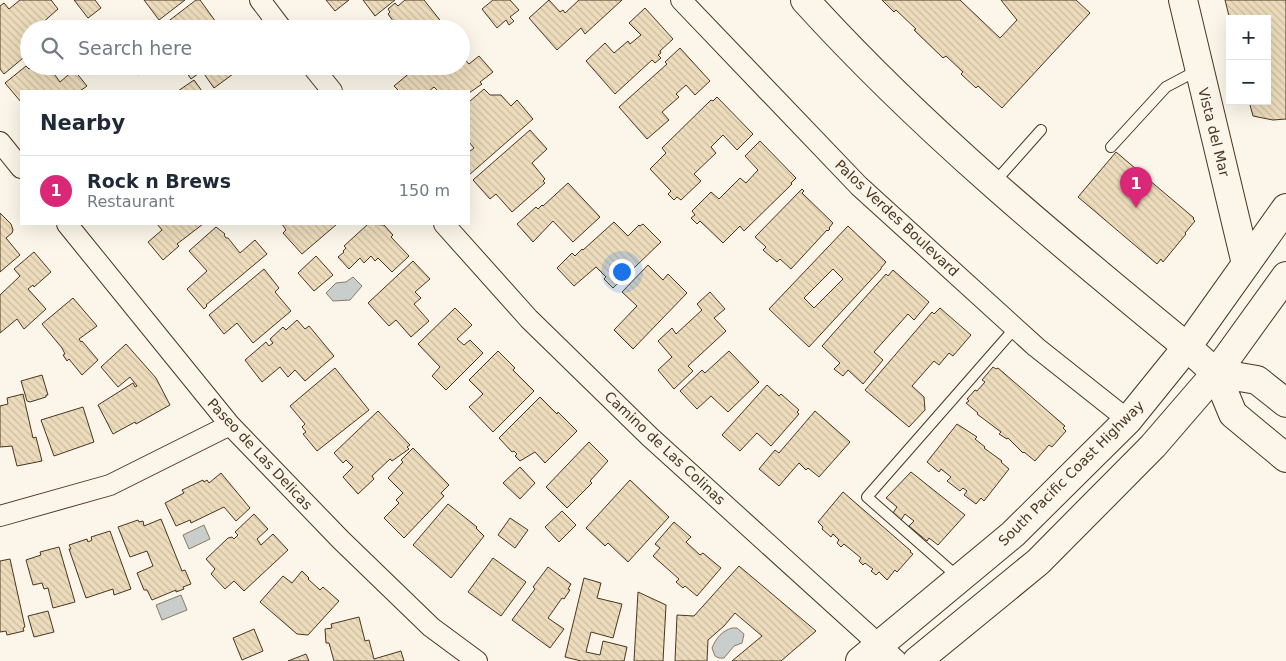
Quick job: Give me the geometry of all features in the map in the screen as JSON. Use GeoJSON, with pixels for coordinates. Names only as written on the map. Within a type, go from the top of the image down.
{"type":"FeatureCollection","features":[{"type":"Feature","properties":{"kind":"main road"},"geometry":{"type":"LineString","coordinates":[[804,0],[906,104],[993,185],[1216,373],[1233,414],[1286,458]]}},
{"type":"Feature","properties":{"kind":"main road","name":"Vista del Mar"},"geometry":{"type":"LineString","coordinates":[[1183,0],[1246,264]]}},
{"type":"Feature","properties":{"kind":"main road","name":"South Pacific Coast Highway"},"geometry":{"type":"LineString","coordinates":[[879,656],[960,579],[1013,534],[1128,420],[1187,347],[1286,208]]}},
{"type":"Feature","properties":{"kind":"main road"},"geometry":{"type":"LineString","coordinates":[[917,661],[1038,562],[1154,446],[1216,373],[1286,276]]}},
{"type":"Feature","properties":{"kind":"main road"},"geometry":{"type":"LineString","coordinates":[[1216,373],[1257,380],[1286,402]]}},
{"type":"Feature","properties":{"kind":"street"},"geometry":{"type":"LineString","coordinates":[[260,0],[275,20]]}},
{"type":"Feature","properties":{"kind":"street","name":"Palos Verdes Boulevard"},"geometry":{"type":"LineString","coordinates":[[681,0],[859,186],[1036,347],[1128,420]]}},
{"type":"Feature","properties":{"kind":"street"},"geometry":{"type":"LineString","coordinates":[[319,75],[331,90]]}},
{"type":"Feature","properties":{"kind":"street"},"geometry":{"type":"LineString","coordinates":[[0,142],[20,167]]}},
{"type":"Feature","properties":{"kind":"street","name":"Paseo de Las Delicas"},"geometry":{"type":"LineString","coordinates":[[69,225],[230,425],[341,540],[431,627],[477,661]]}},
{"type":"Feature","properties":{"kind":"street","name":"Camino de Las Colinas"},"geometry":{"type":"LineString","coordinates":[[445,225],[529,319],[879,656]]}},
{"type":"Feature","properties":{"kind":"street"},"geometry":{"type":"LineString","coordinates":[[0,516],[110,485],[230,425]]}},
{"type":"Feature","properties":{"kind":"lane"},"geometry":{"type":"LineString","coordinates":[[1111,147],[1166,87],[1199,69]]}},
{"type":"Feature","properties":{"kind":"lane"},"geometry":{"type":"LineString","coordinates":[[993,185],[1041,130]]}},
{"type":"Feature","properties":{"kind":"lane"},"geometry":{"type":"LineString","coordinates":[[960,579],[867,497],[1016,328]]}},
{"type":"Feature","properties":{"kind":"shaded area"},"geometry":{"type":"Polygon","coordinates":[[[353,277],[362,286],[350,300],[333,301],[326,293],[336,283],[346,282],[353,277]]]}},
{"type":"Feature","properties":{"kind":"shaded area"},"geometry":{"type":"Polygon","coordinates":[[[204,525],[210,539],[189,549],[183,535],[204,525]]]}},
{"type":"Feature","properties":{"kind":"shaded area"},"geometry":{"type":"Polygon","coordinates":[[[181,595],[187,610],[162,620],[156,605],[181,595]]]}},
{"type":"Feature","properties":{"kind":"shaded area"},"geometry":{"type":"Polygon","coordinates":[[[732,628],[737,628],[744,634],[742,643],[734,646],[724,658],[715,656],[712,648],[715,641],[722,633],[732,628]]]}},
{"type":"Feature","properties":{"kind":"building"},"geometry":{"type":"Polygon","coordinates":[[[20,0],[51,0],[58,9],[46,20],[20,20],[20,61],[4,74],[0,69],[0,6],[4,3],[9,9],[20,0]]]}},
{"type":"Feature","properties":{"kind":"building"},"geometry":{"type":"Polygon","coordinates":[[[74,0],[95,0],[101,8],[88,18],[74,0]]]}},
{"type":"Feature","properties":{"kind":"building"},"geometry":{"type":"Polygon","coordinates":[[[144,0],[185,0],[159,20],[144,0]]]}},
{"type":"Feature","properties":{"kind":"building"},"geometry":{"type":"Polygon","coordinates":[[[196,0],[200,0],[214,20],[170,20],[196,0]]]}},
{"type":"Feature","properties":{"kind":"building"},"geometry":{"type":"Polygon","coordinates":[[[326,0],[349,0],[335,11],[326,0]]]}},
{"type":"Feature","properties":{"kind":"building"},"geometry":{"type":"Polygon","coordinates":[[[363,0],[395,0],[375,16],[363,0]]]}},
{"type":"Feature","properties":{"kind":"building"},"geometry":{"type":"Polygon","coordinates":[[[405,0],[424,0],[440,20],[392,20],[388,14],[390,12],[388,9],[395,3],[398,6],[405,0]]]}},
{"type":"Feature","properties":{"kind":"building"},"geometry":{"type":"Polygon","coordinates":[[[493,0],[510,0],[519,10],[510,17],[514,21],[509,25],[506,20],[497,28],[482,9],[493,0]]]}},
{"type":"Feature","properties":{"kind":"building"},"geometry":{"type":"Polygon","coordinates":[[[549,0],[560,12],[563,10],[565,13],[579,0],[622,0],[585,34],[581,28],[557,50],[529,18],[549,0]]]}},
{"type":"Feature","properties":{"kind":"building"},"geometry":{"type":"Polygon","coordinates":[[[882,0],[960,0],[1000,38],[1017,20],[1001,0],[1076,0],[1090,13],[1002,108],[978,86],[976,88],[946,56],[943,58],[914,30],[916,29],[882,0]]]}},
{"type":"Feature","properties":{"kind":"building"},"geometry":{"type":"Polygon","coordinates":[[[1225,0],[1286,0],[1286,119],[1273,120],[1253,116],[1250,105],[1271,105],[1271,15],[1229,15],[1225,0]]]}},
{"type":"Feature","properties":{"kind":"building"},"geometry":{"type":"Polygon","coordinates":[[[645,8],[673,39],[660,51],[661,53],[658,55],[661,58],[655,63],[652,60],[615,94],[586,61],[605,43],[614,53],[628,41],[630,44],[641,35],[629,23],[645,8]]]}},
{"type":"Feature","properties":{"kind":"building"},"geometry":{"type":"Polygon","coordinates":[[[680,48],[710,81],[695,95],[686,85],[676,94],[679,97],[662,112],[669,120],[647,139],[619,107],[667,64],[665,62],[680,48]]]}},
{"type":"Feature","properties":{"kind":"building"},"geometry":{"type":"Polygon","coordinates":[[[479,56],[493,72],[480,82],[482,84],[470,92],[470,90],[437,90],[434,87],[430,90],[398,90],[394,86],[407,75],[470,75],[470,63],[479,56]]]}},
{"type":"Feature","properties":{"kind":"building"},"geometry":{"type":"Polygon","coordinates":[[[20,71],[20,75],[55,75],[60,82],[68,75],[78,75],[87,86],[81,90],[20,90],[20,101],[5,83],[20,71]]]}},
{"type":"Feature","properties":{"kind":"building"},"geometry":{"type":"Polygon","coordinates":[[[188,75],[196,75],[191,79],[188,75]]]}},
{"type":"Feature","properties":{"kind":"building"},"geometry":{"type":"Polygon","coordinates":[[[205,75],[232,75],[214,88],[205,75]]]}},
{"type":"Feature","properties":{"kind":"building"},"geometry":{"type":"Polygon","coordinates":[[[194,80],[201,90],[179,90],[194,80]]]}},
{"type":"Feature","properties":{"kind":"building"},"geometry":{"type":"Polygon","coordinates":[[[484,89],[490,95],[501,95],[511,106],[517,100],[533,119],[470,174],[470,151],[474,148],[470,143],[470,101],[484,89]]]}},
{"type":"Feature","properties":{"kind":"building"},"geometry":{"type":"Polygon","coordinates":[[[717,97],[753,134],[737,150],[723,135],[711,147],[716,153],[694,174],[701,181],[681,200],[677,197],[674,200],[668,194],[671,191],[650,169],[666,153],[662,148],[711,100],[713,101],[717,97]]]}},
{"type":"Feature","properties":{"kind":"building"},"geometry":{"type":"Polygon","coordinates":[[[530,130],[547,149],[532,163],[545,179],[543,181],[545,183],[512,212],[496,194],[490,199],[473,180],[530,130]]]}},
{"type":"Feature","properties":{"kind":"building"},"geometry":{"type":"Polygon","coordinates":[[[760,141],[796,178],[744,231],[740,226],[723,243],[700,221],[697,224],[691,218],[695,215],[692,211],[711,192],[719,199],[740,178],[746,183],[758,170],[745,156],[760,141]]]}},
{"type":"Feature","properties":{"kind":"building"},"geometry":{"type":"Polygon","coordinates":[[[1116,152],[1194,218],[1195,221],[1186,234],[1163,262],[1161,259],[1157,264],[1078,197],[1116,152]]]}},
{"type":"Feature","properties":{"kind":"building"},"geometry":{"type":"Polygon","coordinates":[[[568,183],[600,217],[573,242],[553,221],[533,242],[517,224],[536,207],[538,209],[543,206],[568,183]]]}},
{"type":"Feature","properties":{"kind":"building"},"geometry":{"type":"Polygon","coordinates":[[[802,189],[804,191],[802,193],[833,223],[830,229],[791,269],[780,259],[777,262],[763,250],[766,247],[755,237],[802,189]]]}},
{"type":"Feature","properties":{"kind":"building"},"geometry":{"type":"Polygon","coordinates":[[[0,213],[11,224],[13,230],[6,238],[20,255],[0,272],[0,213]]]}},
{"type":"Feature","properties":{"kind":"building"},"geometry":{"type":"Polygon","coordinates":[[[614,222],[628,236],[639,225],[643,224],[661,242],[613,288],[596,267],[574,286],[557,268],[572,253],[575,256],[583,250],[614,222]]]}},
{"type":"Feature","properties":{"kind":"building"},"geometry":{"type":"Polygon","coordinates":[[[158,225],[202,225],[177,244],[179,246],[163,260],[148,242],[162,230],[158,225]]]}},
{"type":"Feature","properties":{"kind":"building"},"geometry":{"type":"Polygon","coordinates":[[[283,225],[336,225],[302,254],[283,233],[286,230],[283,225]]]}},
{"type":"Feature","properties":{"kind":"building"},"geometry":{"type":"Polygon","coordinates":[[[367,225],[384,225],[393,235],[391,237],[409,256],[392,272],[378,258],[375,261],[371,256],[364,263],[360,258],[349,269],[338,257],[344,252],[346,248],[344,246],[367,225]]]}},
{"type":"Feature","properties":{"kind":"building"},"geometry":{"type":"Polygon","coordinates":[[[848,226],[886,262],[809,347],[769,309],[848,226]],[[833,269],[804,298],[814,308],[843,279],[833,269]]]}},
{"type":"Feature","properties":{"kind":"building"},"geometry":{"type":"Polygon","coordinates":[[[216,227],[225,234],[226,238],[240,253],[255,240],[267,254],[206,305],[204,309],[187,289],[207,271],[189,251],[216,227]]]}},
{"type":"Feature","properties":{"kind":"building"},"geometry":{"type":"Polygon","coordinates":[[[34,252],[51,272],[34,287],[33,285],[28,289],[46,309],[24,329],[17,319],[0,333],[0,295],[20,276],[14,269],[34,252]]]}},
{"type":"Feature","properties":{"kind":"building"},"geometry":{"type":"Polygon","coordinates":[[[316,256],[333,275],[314,291],[298,273],[316,256]]]}},
{"type":"Feature","properties":{"kind":"building"},"geometry":{"type":"Polygon","coordinates":[[[413,261],[430,279],[415,292],[421,298],[414,304],[429,321],[411,337],[396,320],[389,326],[368,303],[413,261]]]}},
{"type":"Feature","properties":{"kind":"building"},"geometry":{"type":"Polygon","coordinates":[[[648,265],[663,280],[668,274],[687,293],[633,349],[614,330],[637,306],[622,292],[648,265]]]}},
{"type":"Feature","properties":{"kind":"building"},"geometry":{"type":"Polygon","coordinates":[[[264,269],[279,288],[275,292],[291,311],[253,343],[237,323],[224,334],[209,315],[264,269]]]}},
{"type":"Feature","properties":{"kind":"building"},"geometry":{"type":"Polygon","coordinates":[[[893,270],[929,302],[914,320],[908,314],[874,352],[883,360],[863,384],[848,370],[843,376],[834,369],[840,363],[822,346],[886,274],[888,276],[893,270]]]}},
{"type":"Feature","properties":{"kind":"building"},"geometry":{"type":"Polygon","coordinates":[[[710,292],[725,309],[714,318],[726,331],[688,366],[693,371],[674,389],[658,370],[672,357],[658,341],[672,328],[676,334],[702,310],[697,304],[710,292]]]}},
{"type":"Feature","properties":{"kind":"building"},"geometry":{"type":"Polygon","coordinates":[[[73,298],[97,326],[79,339],[98,360],[82,375],[69,359],[67,361],[63,355],[65,354],[62,348],[42,324],[73,298]]]}},
{"type":"Feature","properties":{"kind":"building"},"geometry":{"type":"Polygon","coordinates":[[[455,308],[472,325],[457,339],[464,345],[470,340],[483,353],[446,390],[432,376],[440,367],[418,344],[455,308]]]}},
{"type":"Feature","properties":{"kind":"building"},"geometry":{"type":"Polygon","coordinates":[[[940,308],[971,335],[953,356],[949,353],[939,365],[934,361],[912,386],[924,397],[925,410],[909,427],[865,390],[932,312],[934,314],[940,308]]]}},
{"type":"Feature","properties":{"kind":"building"},"geometry":{"type":"Polygon","coordinates":[[[297,320],[305,329],[309,326],[334,356],[305,381],[295,370],[288,377],[280,367],[262,382],[245,360],[266,342],[269,346],[273,343],[270,339],[283,327],[286,330],[297,320]]]}},
{"type":"Feature","properties":{"kind":"building"},"geometry":{"type":"Polygon","coordinates":[[[126,344],[156,378],[170,405],[136,424],[135,422],[113,434],[98,405],[133,383],[135,387],[137,386],[130,377],[118,387],[101,367],[126,344]]]}},
{"type":"Feature","properties":{"kind":"building"},"geometry":{"type":"Polygon","coordinates":[[[498,351],[515,368],[513,370],[534,391],[493,432],[469,407],[483,394],[469,380],[498,351]]]}},
{"type":"Feature","properties":{"kind":"building"},"geometry":{"type":"Polygon","coordinates":[[[729,351],[759,382],[728,412],[711,396],[697,409],[680,391],[702,370],[705,373],[729,351]]]}},
{"type":"Feature","properties":{"kind":"building"},"geometry":{"type":"Polygon","coordinates":[[[993,367],[998,368],[1065,426],[1063,428],[1066,431],[1052,447],[1049,445],[1035,461],[1023,453],[1008,438],[999,434],[1001,432],[966,403],[975,390],[977,391],[985,382],[982,380],[993,367]]]}},
{"type":"Feature","properties":{"kind":"building"},"geometry":{"type":"Polygon","coordinates":[[[335,368],[369,410],[317,451],[303,434],[306,432],[302,427],[305,424],[290,406],[335,368]]]}},
{"type":"Feature","properties":{"kind":"building"},"geometry":{"type":"Polygon","coordinates":[[[42,375],[48,395],[30,402],[27,401],[21,381],[42,375]]]}},
{"type":"Feature","properties":{"kind":"building"},"geometry":{"type":"Polygon","coordinates":[[[767,385],[779,396],[781,394],[799,410],[797,412],[799,414],[771,446],[757,433],[740,451],[722,435],[767,385]]]}},
{"type":"Feature","properties":{"kind":"building"},"geometry":{"type":"Polygon","coordinates":[[[23,394],[33,438],[36,437],[42,461],[17,466],[12,446],[0,447],[0,406],[8,404],[7,398],[23,394]]]}},
{"type":"Feature","properties":{"kind":"building"},"geometry":{"type":"Polygon","coordinates":[[[540,397],[577,431],[545,463],[535,452],[520,461],[515,456],[517,454],[514,451],[512,452],[499,438],[540,397]]]}},
{"type":"Feature","properties":{"kind":"building"},"geometry":{"type":"Polygon","coordinates":[[[83,407],[94,442],[54,456],[41,420],[83,407]]]}},
{"type":"Feature","properties":{"kind":"building"},"geometry":{"type":"Polygon","coordinates":[[[378,411],[410,445],[407,447],[409,449],[392,461],[390,459],[372,476],[374,479],[358,494],[343,477],[353,467],[346,460],[343,463],[334,453],[378,411]]]}},
{"type":"Feature","properties":{"kind":"building"},"geometry":{"type":"Polygon","coordinates":[[[815,411],[850,442],[819,477],[808,468],[806,470],[799,463],[779,486],[759,469],[775,450],[779,453],[815,411]]]}},
{"type":"Feature","properties":{"kind":"building"},"geometry":{"type":"Polygon","coordinates":[[[957,424],[977,437],[975,439],[984,448],[1002,461],[1009,469],[984,501],[981,498],[976,504],[964,495],[967,491],[963,488],[960,491],[947,481],[951,477],[941,469],[939,472],[927,462],[957,424]]]}},
{"type":"Feature","properties":{"kind":"building"},"geometry":{"type":"Polygon","coordinates":[[[589,442],[608,461],[590,481],[592,483],[567,508],[546,487],[589,442]]]}},
{"type":"Feature","properties":{"kind":"building"},"geometry":{"type":"Polygon","coordinates":[[[413,448],[449,485],[441,493],[444,496],[404,538],[384,518],[399,503],[396,500],[403,493],[388,478],[403,462],[401,460],[413,448]]]}},
{"type":"Feature","properties":{"kind":"building"},"geometry":{"type":"Polygon","coordinates":[[[520,467],[535,483],[520,499],[503,483],[520,467]]]}},
{"type":"Feature","properties":{"kind":"building"},"geometry":{"type":"Polygon","coordinates":[[[911,472],[965,515],[938,545],[929,538],[927,541],[909,526],[914,521],[905,514],[901,520],[893,513],[897,507],[886,498],[911,472]]]}},
{"type":"Feature","properties":{"kind":"building"},"geometry":{"type":"Polygon","coordinates":[[[221,473],[250,508],[236,521],[224,507],[191,523],[190,520],[176,526],[165,503],[184,493],[182,490],[203,480],[204,482],[207,480],[209,483],[221,473]]]}},
{"type":"Feature","properties":{"kind":"building"},"geometry":{"type":"Polygon","coordinates":[[[630,480],[669,517],[628,562],[608,543],[605,546],[586,528],[630,480]]]}},
{"type":"Feature","properties":{"kind":"building"},"geometry":{"type":"Polygon","coordinates":[[[843,492],[913,554],[887,580],[879,572],[876,575],[871,571],[873,569],[865,563],[863,565],[859,561],[861,558],[844,544],[841,547],[837,543],[839,540],[833,534],[831,537],[822,529],[823,527],[818,522],[843,492]]]}},
{"type":"Feature","properties":{"kind":"building"},"geometry":{"type":"Polygon","coordinates":[[[448,504],[477,527],[484,536],[451,578],[413,545],[448,504]]]}},
{"type":"Feature","properties":{"kind":"building"},"geometry":{"type":"Polygon","coordinates":[[[562,511],[576,525],[559,542],[545,527],[562,511]]]}},
{"type":"Feature","properties":{"kind":"building"},"geometry":{"type":"Polygon","coordinates":[[[254,514],[268,529],[257,539],[261,545],[273,534],[288,550],[244,591],[234,581],[225,589],[211,574],[215,569],[206,559],[228,538],[232,537],[234,539],[238,535],[235,532],[254,514]]]}},
{"type":"Feature","properties":{"kind":"building"},"geometry":{"type":"Polygon","coordinates":[[[510,518],[528,530],[515,548],[498,535],[510,518]]]}},
{"type":"Feature","properties":{"kind":"building"},"geometry":{"type":"Polygon","coordinates":[[[161,519],[182,571],[185,570],[191,584],[183,587],[184,589],[176,592],[176,590],[152,600],[147,590],[144,590],[137,573],[153,566],[147,551],[130,557],[118,527],[138,520],[139,522],[143,521],[144,526],[161,519]]]}},
{"type":"Feature","properties":{"kind":"building"},"geometry":{"type":"Polygon","coordinates":[[[674,522],[691,537],[686,542],[700,555],[703,553],[721,568],[697,596],[685,586],[683,588],[676,582],[679,579],[653,556],[660,548],[655,544],[674,522]]]}},
{"type":"Feature","properties":{"kind":"building"},"geometry":{"type":"Polygon","coordinates":[[[110,531],[131,589],[114,595],[113,589],[86,598],[69,545],[87,539],[88,542],[92,540],[91,537],[110,531]]]}},
{"type":"Feature","properties":{"kind":"building"},"geometry":{"type":"Polygon","coordinates":[[[59,547],[75,602],[53,608],[48,588],[44,589],[42,583],[33,585],[26,560],[41,555],[40,552],[59,547]]]}},
{"type":"Feature","properties":{"kind":"building"},"geometry":{"type":"Polygon","coordinates":[[[493,558],[526,582],[501,616],[468,592],[493,558]]]}},
{"type":"Feature","properties":{"kind":"building"},"geometry":{"type":"Polygon","coordinates":[[[10,559],[25,627],[23,628],[24,631],[7,635],[6,631],[0,632],[0,561],[10,559]]]}},
{"type":"Feature","properties":{"kind":"building"},"geometry":{"type":"Polygon","coordinates":[[[739,566],[816,631],[781,661],[732,661],[762,636],[735,613],[708,640],[707,661],[675,661],[677,615],[694,616],[739,566]]]}},
{"type":"Feature","properties":{"kind":"building"},"geometry":{"type":"Polygon","coordinates":[[[548,567],[571,584],[568,589],[570,590],[564,599],[562,598],[548,618],[564,629],[550,648],[512,620],[535,589],[533,587],[548,567]]]}},
{"type":"Feature","properties":{"kind":"building"},"geometry":{"type":"Polygon","coordinates":[[[302,571],[320,590],[323,587],[339,601],[308,635],[297,634],[260,602],[283,576],[292,583],[302,571]]]}},
{"type":"Feature","properties":{"kind":"building"},"geometry":{"type":"Polygon","coordinates":[[[584,578],[601,583],[597,598],[622,604],[613,638],[591,632],[586,652],[600,655],[603,641],[627,647],[624,661],[581,661],[565,657],[584,578]]]}},
{"type":"Feature","properties":{"kind":"building"},"geometry":{"type":"Polygon","coordinates":[[[638,592],[666,605],[663,661],[634,661],[638,592]]]}},
{"type":"Feature","properties":{"kind":"building"},"geometry":{"type":"Polygon","coordinates":[[[48,611],[54,632],[34,637],[28,616],[48,611]]]}},
{"type":"Feature","properties":{"kind":"building"},"geometry":{"type":"Polygon","coordinates":[[[359,617],[365,641],[369,640],[374,659],[401,651],[404,661],[334,661],[329,643],[326,643],[325,629],[332,628],[331,624],[359,617]]]}},
{"type":"Feature","properties":{"kind":"building"},"geometry":{"type":"Polygon","coordinates":[[[254,629],[263,651],[242,660],[233,638],[254,629]]]}},
{"type":"Feature","properties":{"kind":"building"},"geometry":{"type":"Polygon","coordinates":[[[306,654],[309,661],[288,661],[306,654]]]}},
{"type":"Feature","properties":{"kind":"place","name":"Rock n Brews"},"geometry":{"type":"Point","coordinates":[1136,208]}}]}
